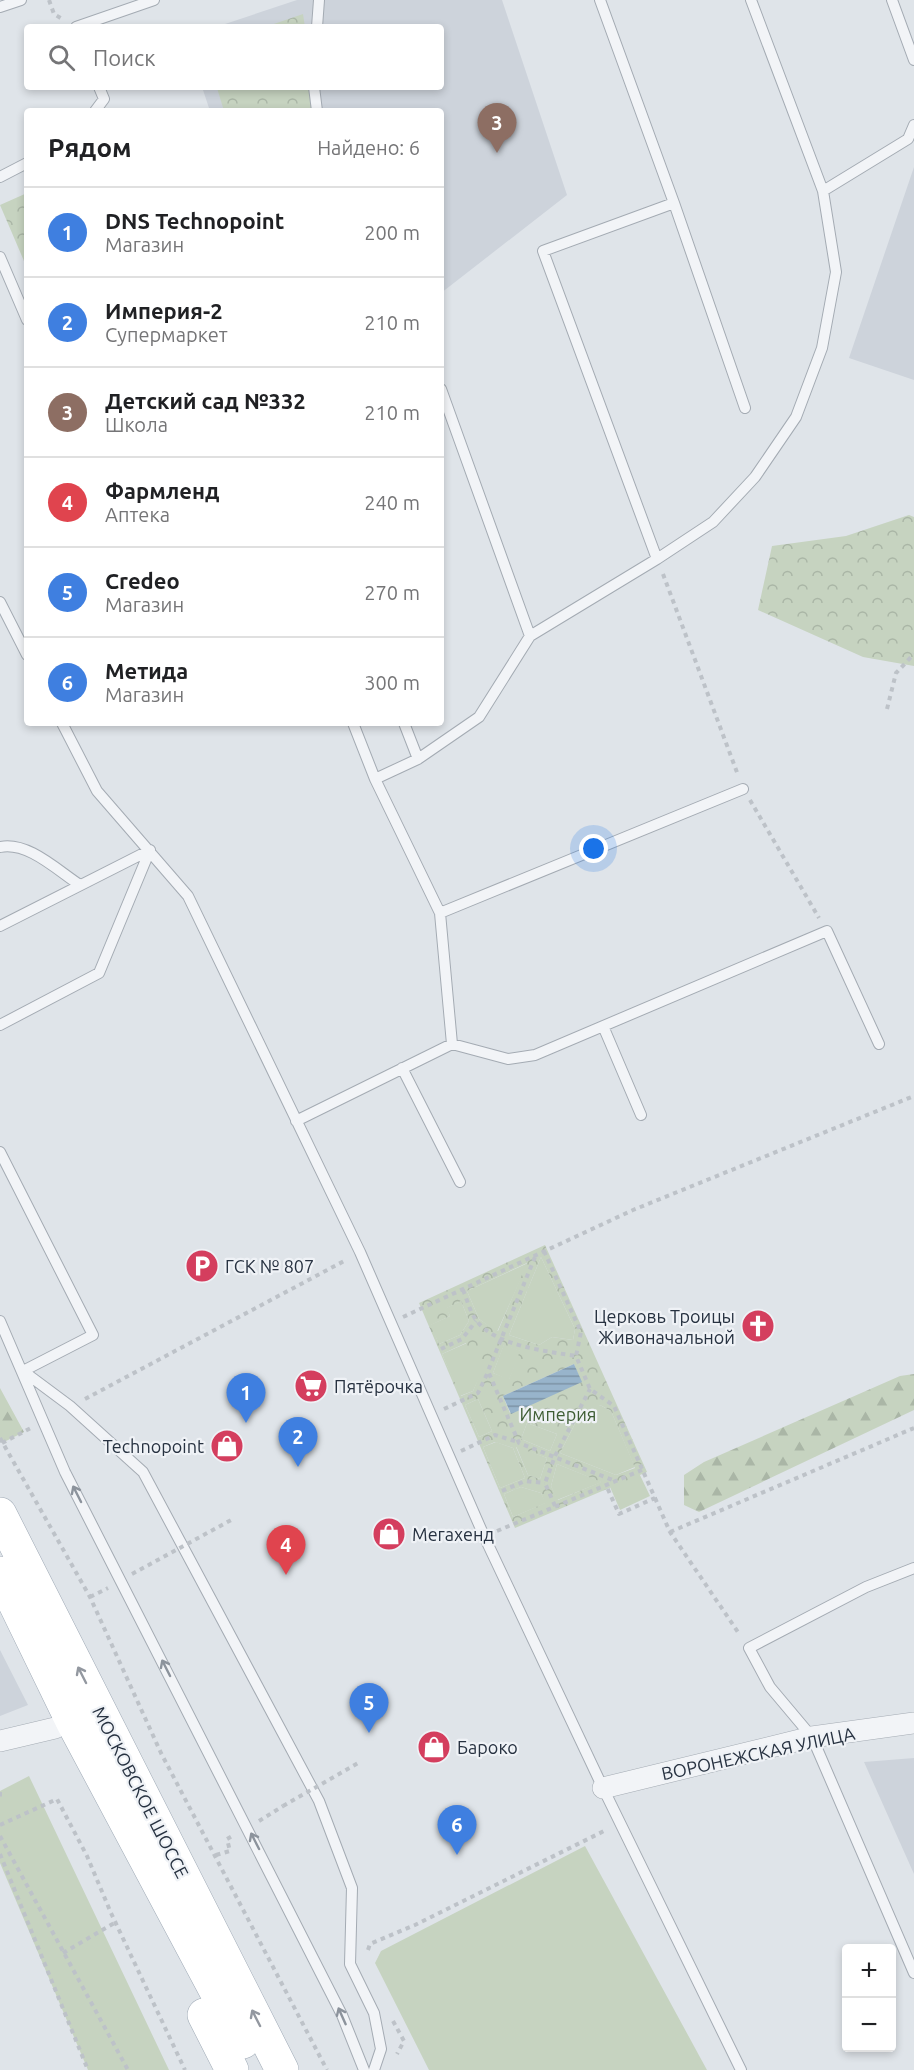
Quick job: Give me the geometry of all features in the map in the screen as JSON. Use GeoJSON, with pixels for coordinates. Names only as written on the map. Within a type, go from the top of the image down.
{"type":"FeatureCollection","features":[{"type":"Feature","properties":{"kind":"main road","name":"МОСКОВСКОЕ ШОССЕ"},"geometry":{"type":"LineString","coordinates":[[0,1514],[282,2070]]}},
{"type":"Feature","properties":{"kind":"main road","name":"МОСКОВСКОЕ ШОССЕ"},"geometry":{"type":"LineString","coordinates":[[0,1574],[64,1726],[232,2070]]}},
{"type":"Feature","properties":{"kind":"main road","name":"МОСКОВСКОЕ ШОССЕ"},"geometry":{"type":"LineString","coordinates":[[0,1619],[64,1726],[258,2070]]}},
{"type":"Feature","properties":{"kind":"street","name":"ВОРОНЕЖСКАЯ УЛИЦА"},"geometry":{"type":"LineString","coordinates":[[603,1788],[812,1737],[914,1723]]}},
{"type":"Feature","properties":{"kind":"street"},"geometry":{"type":"LineString","coordinates":[[0,1741],[64,1726]]}},
{"type":"Feature","properties":{"kind":"lane"},"geometry":{"type":"LineString","coordinates":[[0,7],[21,0]]}},
{"type":"Feature","properties":{"kind":"lane"},"geometry":{"type":"LineString","coordinates":[[85,24],[154,0]]}},
{"type":"Feature","properties":{"kind":"lane"},"geometry":{"type":"LineString","coordinates":[[317,24],[319,0]]}},
{"type":"Feature","properties":{"kind":"lane"},"geometry":{"type":"LineString","coordinates":[[600,0],[746,408]]}},
{"type":"Feature","properties":{"kind":"lane"},"geometry":{"type":"LineString","coordinates":[[375,778],[418,759],[479,717],[530,636],[713,522],[755,477],[796,417],[822,348],[836,272],[823,191],[751,0]]}},
{"type":"Feature","properties":{"kind":"lane"},"geometry":{"type":"LineString","coordinates":[[892,0],[914,60]]}},
{"type":"Feature","properties":{"kind":"lane"},"geometry":{"type":"LineString","coordinates":[[97,108],[104,99],[100,90]]}},
{"type":"Feature","properties":{"kind":"lane"},"geometry":{"type":"LineString","coordinates":[[314,90],[317,108]]}},
{"type":"Feature","properties":{"kind":"lane"},"geometry":{"type":"LineString","coordinates":[[823,191],[908,139],[914,125]]}},
{"type":"Feature","properties":{"kind":"lane"},"geometry":{"type":"LineString","coordinates":[[0,177],[24,165]]}},
{"type":"Feature","properties":{"kind":"lane"},"geometry":{"type":"LineString","coordinates":[[657,559],[543,251],[674,203]]}},
{"type":"Feature","properties":{"kind":"lane"},"geometry":{"type":"LineString","coordinates":[[0,257],[24,313]]}},
{"type":"Feature","properties":{"kind":"lane"},"geometry":{"type":"LineString","coordinates":[[444,397],[530,636]]}},
{"type":"Feature","properties":{"kind":"lane"},"geometry":{"type":"LineString","coordinates":[[0,603],[24,649]]}},
{"type":"Feature","properties":{"kind":"lane"},"geometry":{"type":"LineString","coordinates":[[64,726],[97,791],[188,896],[360,1252],[484,1536],[603,1788],[741,2070]]}},
{"type":"Feature","properties":{"kind":"lane"},"geometry":{"type":"LineString","coordinates":[[354,726],[375,778],[440,913],[452,1044]]}},
{"type":"Feature","properties":{"kind":"lane"},"geometry":{"type":"LineString","coordinates":[[405,726],[418,759]]}},
{"type":"Feature","properties":{"kind":"lane"},"geometry":{"type":"LineString","coordinates":[[440,913],[743,789]]}},
{"type":"Feature","properties":{"kind":"lane"},"geometry":{"type":"LineString","coordinates":[[0,847],[8,845],[36,855],[80,885]]}},
{"type":"Feature","properties":{"kind":"lane"},"geometry":{"type":"LineString","coordinates":[[0,926],[150,850]]}},
{"type":"Feature","properties":{"kind":"lane"},"geometry":{"type":"LineString","coordinates":[[0,1025],[99,973],[150,850]]}},
{"type":"Feature","properties":{"kind":"lane"},"geometry":{"type":"LineString","coordinates":[[296,1121],[452,1044],[508,1059],[535,1055],[827,931],[879,1044]]}},
{"type":"Feature","properties":{"kind":"lane"},"geometry":{"type":"LineString","coordinates":[[603,1026],[641,1115]]}},
{"type":"Feature","properties":{"kind":"lane"},"geometry":{"type":"LineString","coordinates":[[402,1068],[460,1182]]}},
{"type":"Feature","properties":{"kind":"lane"},"geometry":{"type":"LineString","coordinates":[[0,1152],[93,1335],[23,1371]]}},
{"type":"Feature","properties":{"kind":"lane"},"geometry":{"type":"LineString","coordinates":[[0,1321],[65,1472],[342,2015],[364,2070]]}},
{"type":"Feature","properties":{"kind":"lane"},"geometry":{"type":"LineString","coordinates":[[23,1371],[70,1406],[143,1472],[319,1801],[352,1888],[350,1964],[374,2013],[381,2049],[374,2070]]}},
{"type":"Feature","properties":{"kind":"lane"},"geometry":{"type":"LineString","coordinates":[[914,1568],[866,1587],[749,1648],[770,1687],[812,1737],[914,1973]]}},
{"type":"Feature","properties":{"kind":"path"},"geometry":{"type":"LineString","coordinates":[[49,0],[54,14],[71,24]]}},
{"type":"Feature","properties":{"kind":"path"},"geometry":{"type":"LineString","coordinates":[[657,559],[743,789],[827,931]]}},
{"type":"Feature","properties":{"kind":"path"},"geometry":{"type":"LineString","coordinates":[[887,709],[896,673],[914,654]]}},
{"type":"Feature","properties":{"kind":"path"},"geometry":{"type":"LineString","coordinates":[[392,1322],[633,1210],[914,1096]]}},
{"type":"Feature","properties":{"kind":"path"},"geometry":{"type":"LineString","coordinates":[[544,1251],[581,1332],[576,1356],[590,1389],[614,1406],[670,1532],[749,1648]]}},
{"type":"Feature","properties":{"kind":"path"},"geometry":{"type":"LineString","coordinates":[[70,1406],[360,1252]]}},
{"type":"Feature","properties":{"kind":"path"},"geometry":{"type":"LineString","coordinates":[[431,1415],[478,1394],[535,1256]]}},
{"type":"Feature","properties":{"kind":"path"},"geometry":{"type":"LineString","coordinates":[[463,1290],[476,1321],[501,1339],[528,1348],[576,1356]]}},
{"type":"Feature","properties":{"kind":"path"},"geometry":{"type":"LineString","coordinates":[[441,1349],[462,1339],[476,1321]]}},
{"type":"Feature","properties":{"kind":"path"},"geometry":{"type":"LineString","coordinates":[[488,1371],[519,1443]]}},
{"type":"Feature","properties":{"kind":"path"},"geometry":{"type":"LineString","coordinates":[[555,1506],[545,1484],[555,1456],[590,1389]]}},
{"type":"Feature","properties":{"kind":"path"},"geometry":{"type":"LineString","coordinates":[[44,1421],[1,1441],[90,1597],[160,1753],[327,2070]]}},
{"type":"Feature","properties":{"kind":"path"},"geometry":{"type":"LineString","coordinates":[[670,1532],[914,1428]]}},
{"type":"Feature","properties":{"kind":"path"},"geometry":{"type":"LineString","coordinates":[[449,1457],[495,1435],[555,1456],[615,1481]]}},
{"type":"Feature","properties":{"kind":"path"},"geometry":{"type":"LineString","coordinates":[[484,1536],[642,1470]]}},
{"type":"Feature","properties":{"kind":"path"},"geometry":{"type":"LineString","coordinates":[[502,1491],[525,1481],[545,1484]]}},
{"type":"Feature","properties":{"kind":"path"},"geometry":{"type":"LineString","coordinates":[[606,1485],[619,1514],[655,1498]]}},
{"type":"Feature","properties":{"kind":"path"},"geometry":{"type":"LineString","coordinates":[[132,1575],[233,1519]]}},
{"type":"Feature","properties":{"kind":"path"},"geometry":{"type":"LineString","coordinates":[[275,1811],[360,1762]]}},
{"type":"Feature","properties":{"kind":"path"},"geometry":{"type":"LineString","coordinates":[[0,1792],[0,1800]]}},
{"type":"Feature","properties":{"kind":"path"},"geometry":{"type":"LineString","coordinates":[[0,1825],[57,1799],[87,1856],[185,2070]]}},
{"type":"Feature","properties":{"kind":"path"},"geometry":{"type":"LineString","coordinates":[[366,1954],[370,1944],[416,1925],[620,1823]]}},
{"type":"Feature","properties":{"kind":"path"},"geometry":{"type":"LineString","coordinates":[[0,1836],[128,2070]]}},
{"type":"Feature","properties":{"kind":"path"},"geometry":{"type":"LineString","coordinates":[[0,1854],[88,2070]]}},
{"type":"Feature","properties":{"kind":"path"},"geometry":{"type":"LineString","coordinates":[[63,1953],[116,1923]]}},
{"type":"Feature","properties":{"kind":"path"},"geometry":{"type":"LineString","coordinates":[[388,2012],[404,2041],[393,2060]]}},
{"type":"Feature","properties":{"kind":"shaded area"},"geometry":{"type":"Polygon","coordinates":[[[297,0],[502,0],[567,195],[444,291],[444,108],[209,108],[203,90],[444,90],[444,24],[225,24],[297,0]]]}},
{"type":"Feature","properties":{"kind":"shaded area"},"geometry":{"type":"Polygon","coordinates":[[[914,167],[914,380],[849,358],[914,167]]]}},
{"type":"Feature","properties":{"kind":"shaded area"},"geometry":{"type":"Polygon","coordinates":[[[0,1650],[28,1705],[0,1716],[0,1650]]]}},
{"type":"Feature","properties":{"kind":"shaded area"},"geometry":{"type":"Polygon","coordinates":[[[914,1758],[914,1874],[864,1762],[914,1758]]]}},
{"type":"Feature","properties":{"kind":"green space"},"geometry":{"type":"Polygon","coordinates":[[[303,14],[305,24],[274,24],[303,14]]]}},
{"type":"Feature","properties":{"kind":"green space"},"geometry":{"type":"Polygon","coordinates":[[[218,90],[310,90],[313,108],[223,108],[218,90]]]}},
{"type":"Feature","properties":{"kind":"green space"},"geometry":{"type":"Polygon","coordinates":[[[24,194],[24,261],[0,205],[24,194]]]}},
{"type":"Feature","properties":{"kind":"green space"},"geometry":{"type":"Polygon","coordinates":[[[909,515],[914,517],[914,666],[863,657],[758,610],[772,546],[846,536],[909,515]]]}},
{"type":"Feature","properties":{"kind":"green space","name":"Империя"},"geometry":{"type":"Polygon","coordinates":[[[545,1245],[647,1472],[515,1528],[419,1303],[545,1245]],[[541,1257],[509,1335],[539,1345],[552,1337],[573,1340],[575,1329],[541,1257]],[[527,1263],[467,1291],[479,1319],[498,1331],[527,1263]],[[461,1301],[447,1308],[450,1316],[431,1325],[439,1344],[460,1335],[469,1321],[461,1301]],[[466,1343],[442,1354],[461,1396],[473,1391],[480,1374],[466,1343]],[[504,1345],[493,1373],[509,1379],[520,1351],[504,1345]],[[574,1364],[503,1396],[510,1413],[581,1382],[574,1364]],[[478,1399],[465,1405],[479,1437],[492,1431],[478,1399]],[[600,1405],[588,1417],[580,1414],[560,1453],[616,1475],[635,1468],[611,1411],[600,1405]],[[527,1423],[521,1439],[550,1451],[557,1434],[527,1423]],[[495,1442],[483,1447],[500,1488],[525,1478],[513,1448],[495,1442]],[[516,1447],[528,1475],[540,1479],[547,1458],[516,1447]],[[557,1464],[551,1486],[558,1500],[601,1482],[557,1464]],[[521,1487],[504,1494],[513,1517],[545,1503],[541,1493],[521,1487]]]}},
{"type":"Feature","properties":{"kind":"green space"},"geometry":{"type":"Polygon","coordinates":[[[541,1257],[575,1329],[573,1340],[552,1337],[539,1345],[509,1335],[541,1257]]]}},
{"type":"Feature","properties":{"kind":"green space"},"geometry":{"type":"Polygon","coordinates":[[[528,1263],[497,1332],[479,1319],[467,1291],[528,1263]]]}},
{"type":"Feature","properties":{"kind":"green space"},"geometry":{"type":"Polygon","coordinates":[[[461,1301],[469,1321],[460,1335],[439,1344],[430,1325],[450,1316],[446,1308],[461,1301]]]}},
{"type":"Feature","properties":{"kind":"green space"},"geometry":{"type":"Polygon","coordinates":[[[467,1343],[481,1374],[473,1391],[460,1396],[442,1354],[467,1343]]]}},
{"type":"Feature","properties":{"kind":"green space"},"geometry":{"type":"Polygon","coordinates":[[[504,1344],[521,1351],[509,1380],[493,1373],[504,1344]]]}},
{"type":"Feature","properties":{"kind":"green space"},"geometry":{"type":"Polygon","coordinates":[[[914,1374],[914,1410],[699,1512],[684,1505],[684,1475],[704,1462],[900,1376],[914,1374]]]}},
{"type":"Feature","properties":{"kind":"green space"},"geometry":{"type":"Polygon","coordinates":[[[0,1388],[24,1432],[2,1443],[0,1438],[0,1388]]]}},
{"type":"Feature","properties":{"kind":"green space"},"geometry":{"type":"Polygon","coordinates":[[[478,1399],[492,1431],[479,1437],[465,1405],[478,1399]]]}},
{"type":"Feature","properties":{"kind":"green space"},"geometry":{"type":"Polygon","coordinates":[[[600,1405],[611,1411],[635,1467],[616,1475],[560,1453],[580,1414],[600,1405]]]}},
{"type":"Feature","properties":{"kind":"green space"},"geometry":{"type":"Polygon","coordinates":[[[527,1423],[557,1434],[550,1451],[521,1439],[527,1423]]]}},
{"type":"Feature","properties":{"kind":"green space"},"geometry":{"type":"Polygon","coordinates":[[[496,1442],[513,1448],[525,1478],[500,1488],[483,1447],[496,1442]]]}},
{"type":"Feature","properties":{"kind":"green space"},"geometry":{"type":"Polygon","coordinates":[[[516,1446],[547,1458],[540,1479],[528,1475],[516,1446]]]}},
{"type":"Feature","properties":{"kind":"green space"},"geometry":{"type":"Polygon","coordinates":[[[557,1464],[602,1482],[557,1500],[551,1486],[557,1464]]]}},
{"type":"Feature","properties":{"kind":"green space"},"geometry":{"type":"Polygon","coordinates":[[[639,1473],[650,1496],[620,1510],[610,1487],[639,1473]]]}},
{"type":"Feature","properties":{"kind":"green space"},"geometry":{"type":"Polygon","coordinates":[[[521,1487],[541,1493],[546,1503],[513,1517],[504,1494],[521,1487]]]}},
{"type":"Feature","properties":{"kind":"green space"},"geometry":{"type":"Polygon","coordinates":[[[29,1776],[169,2070],[88,2070],[0,1863],[0,1791],[29,1776]]]}},
{"type":"Feature","properties":{"kind":"green space"},"geometry":{"type":"Polygon","coordinates":[[[585,1846],[707,2070],[429,2070],[375,1963],[381,1951],[585,1846]]]}},
{"type":"Feature","properties":{"kind":"water"},"geometry":{"type":"Polygon","coordinates":[[[574,1364],[582,1382],[511,1414],[503,1396],[574,1364]]]}},
{"type":"Feature","properties":{"kind":"place","name":"Детский сад №332"},"geometry":{"type":"Point","coordinates":[497,153]}},
{"type":"Feature","properties":{"kind":"place","name":"ГСК № 807"},"geometry":{"type":"Point","coordinates":[202,1266]}},
{"type":"Feature","properties":{"kind":"place","name":"Церковь Троицы Живоначальной"},"geometry":{"type":"Point","coordinates":[758,1326]}},
{"type":"Feature","properties":{"kind":"place","name":"Пятёрочка"},"geometry":{"type":"Point","coordinates":[311,1386]}},
{"type":"Feature","properties":{"kind":"place","name":"DNS Technopoint"},"geometry":{"type":"Point","coordinates":[246,1423]}},
{"type":"Feature","properties":{"kind":"place","name":"Technopoint"},"geometry":{"type":"Point","coordinates":[227,1446]}},
{"type":"Feature","properties":{"kind":"place","name":"Империя-2"},"geometry":{"type":"Point","coordinates":[298,1467]}},
{"type":"Feature","properties":{"kind":"place","name":"Мегахенд"},"geometry":{"type":"Point","coordinates":[389,1534]}},
{"type":"Feature","properties":{"kind":"place","name":"Фармленд"},"geometry":{"type":"Point","coordinates":[286,1575]}},
{"type":"Feature","properties":{"kind":"place","name":"Credeo"},"geometry":{"type":"Point","coordinates":[369,1733]}},
{"type":"Feature","properties":{"kind":"place","name":"Бароко"},"geometry":{"type":"Point","coordinates":[434,1747]}},
{"type":"Feature","properties":{"kind":"place","name":"Метида"},"geometry":{"type":"Point","coordinates":[457,1855]}}]}
